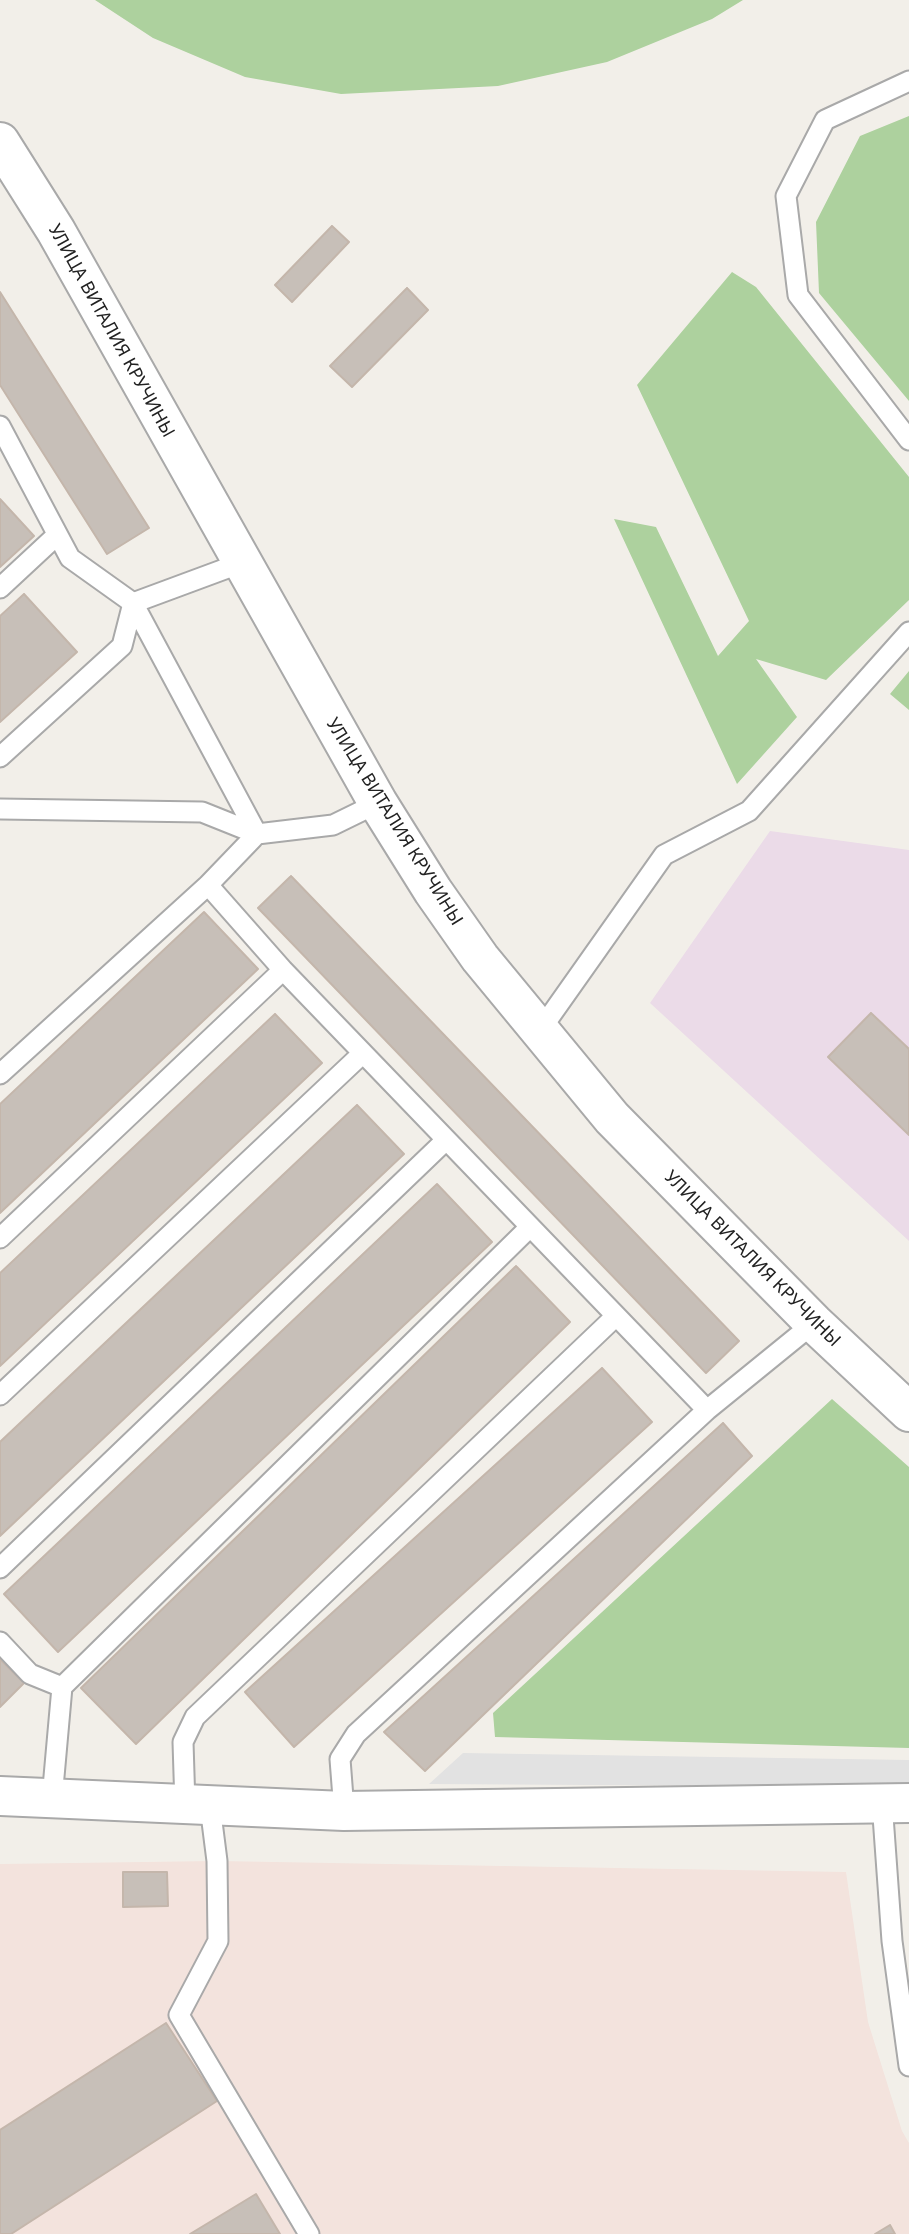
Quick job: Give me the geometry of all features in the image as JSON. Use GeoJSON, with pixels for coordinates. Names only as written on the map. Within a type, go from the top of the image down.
{"type":"FeatureCollection","features":[{"type":"Feature","properties":{"kind":"street","name":"УЛИЦА ВИТАЛИЯ КРУЧИНЫ"},"geometry":{"type":"LineString","coordinates":[[0,142],[56,231],[378,803],[433,891],[539,1032],[611,1118],[814,1323],[909,1412]]}},
{"type":"Feature","properties":{"kind":"street"},"geometry":{"type":"LineString","coordinates":[[0,1796],[344,1811],[895,1802]]}},
{"type":"Feature","properties":{"kind":"lane"},"geometry":{"type":"LineString","coordinates":[[909,81],[825,120],[786,196],[798,295],[909,440]]}},
{"type":"Feature","properties":{"kind":"lane"},"geometry":{"type":"LineString","coordinates":[[0,426],[56,537],[70,558],[133,603],[257,834]]}},
{"type":"Feature","properties":{"kind":"lane"},"geometry":{"type":"LineString","coordinates":[[0,588],[56,537]]}},
{"type":"Feature","properties":{"kind":"lane"},"geometry":{"type":"LineString","coordinates":[[133,603],[241,563]]}},
{"type":"Feature","properties":{"kind":"lane"},"geometry":{"type":"LineString","coordinates":[[0,757],[122,646],[133,603]]}},
{"type":"Feature","properties":{"kind":"lane"},"geometry":{"type":"LineString","coordinates":[[539,1032],[664,855],[749,811],[909,632]]}},
{"type":"Feature","properties":{"kind":"lane"},"geometry":{"type":"LineString","coordinates":[[0,809],[202,812],[257,834],[333,825],[378,803]]}},
{"type":"Feature","properties":{"kind":"lane"},"geometry":{"type":"LineString","coordinates":[[0,1074],[208,885],[257,834]]}},
{"type":"Feature","properties":{"kind":"lane"},"geometry":{"type":"LineString","coordinates":[[208,885],[283,970],[707,1410]]}},
{"type":"Feature","properties":{"kind":"lane"},"geometry":{"type":"LineString","coordinates":[[0,1238],[283,970]]}},
{"type":"Feature","properties":{"kind":"lane"},"geometry":{"type":"LineString","coordinates":[[0,1395],[363,1053]]}},
{"type":"Feature","properties":{"kind":"lane"},"geometry":{"type":"LineString","coordinates":[[0,1568],[446,1140]]}},
{"type":"Feature","properties":{"kind":"lane"},"geometry":{"type":"LineString","coordinates":[[52,1799],[62,1686],[530,1227]]}},
{"type":"Feature","properties":{"kind":"lane"},"geometry":{"type":"LineString","coordinates":[[309,2234],[179,2015],[218,1941],[217,1861],[197,1806],[184,1742],[195,1717],[616,1316]]}},
{"type":"Feature","properties":{"kind":"lane"},"geometry":{"type":"LineString","coordinates":[[344,1811],[340,1759],[356,1734],[707,1410],[814,1323]]}},
{"type":"Feature","properties":{"kind":"lane"},"geometry":{"type":"LineString","coordinates":[[0,1642],[30,1674],[62,1686]]}},
{"type":"Feature","properties":{"kind":"lane"},"geometry":{"type":"LineString","coordinates":[[895,1802],[892,1941],[909,2066]]}},
{"type":"Feature","properties":{"kind":"shaded area"},"geometry":{"type":"Polygon","coordinates":[[[770,831],[909,850],[909,1241],[650,1003],[770,831]]]}},
{"type":"Feature","properties":{"kind":"shaded area"},"geometry":{"type":"Polygon","coordinates":[[[463,1753],[909,1760],[909,1787],[429,1784],[463,1753]]]}},
{"type":"Feature","properties":{"kind":"shaded area"},"geometry":{"type":"Polygon","coordinates":[[[217,1861],[846,1872],[868,2022],[902,2131],[909,2143],[909,2234],[0,2234],[0,1864],[217,1861]]]}},
{"type":"Feature","properties":{"kind":"green space"},"geometry":{"type":"Polygon","coordinates":[[[95,0],[743,0],[712,19],[607,62],[498,86],[341,94],[245,77],[153,38],[95,0]]]}},
{"type":"Feature","properties":{"kind":"green space"},"geometry":{"type":"Polygon","coordinates":[[[909,116],[909,401],[819,293],[816,222],[860,136],[909,116]]]}},
{"type":"Feature","properties":{"kind":"green space"},"geometry":{"type":"Polygon","coordinates":[[[732,272],[756,287],[909,477],[909,600],[826,680],[756,659],[797,717],[737,784],[614,519],[656,527],[718,656],[749,621],[637,385],[732,272]]]}},
{"type":"Feature","properties":{"kind":"green space"},"geometry":{"type":"Polygon","coordinates":[[[909,671],[909,710],[890,694],[909,671]]]}},
{"type":"Feature","properties":{"kind":"green space"},"geometry":{"type":"Polygon","coordinates":[[[832,1399],[909,1467],[909,1748],[495,1737],[493,1713],[832,1399]]]}},
{"type":"Feature","properties":{"kind":"building"},"geometry":{"type":"Polygon","coordinates":[[[332,226],[349,242],[292,302],[275,285],[332,226]]]}},
{"type":"Feature","properties":{"kind":"building"},"geometry":{"type":"Polygon","coordinates":[[[407,288],[428,310],[352,387],[330,366],[407,288]]]}},
{"type":"Feature","properties":{"kind":"building"},"geometry":{"type":"Polygon","coordinates":[[[0,292],[149,528],[107,554],[0,385],[0,292]]]}},
{"type":"Feature","properties":{"kind":"building"},"geometry":{"type":"Polygon","coordinates":[[[0,499],[34,536],[0,567],[0,499]]]}},
{"type":"Feature","properties":{"kind":"building"},"geometry":{"type":"Polygon","coordinates":[[[24,594],[77,652],[0,722],[0,616],[24,594]]]}},
{"type":"Feature","properties":{"kind":"building"},"geometry":{"type":"Polygon","coordinates":[[[291,876],[739,1341],[706,1373],[258,908],[291,876]]]}},
{"type":"Feature","properties":{"kind":"building"},"geometry":{"type":"Polygon","coordinates":[[[204,912],[258,969],[0,1213],[0,1104],[204,912]]]}},
{"type":"Feature","properties":{"kind":"building"},"geometry":{"type":"Polygon","coordinates":[[[871,1013],[909,1049],[909,1135],[828,1057],[871,1013]]]}},
{"type":"Feature","properties":{"kind":"building"},"geometry":{"type":"Polygon","coordinates":[[[275,1014],[322,1063],[0,1366],[0,1273],[275,1014]]]}},
{"type":"Feature","properties":{"kind":"building"},"geometry":{"type":"Polygon","coordinates":[[[357,1105],[404,1154],[0,1536],[0,1442],[357,1105]]]}},
{"type":"Feature","properties":{"kind":"building"},"geometry":{"type":"Polygon","coordinates":[[[437,1184],[492,1242],[58,1652],[4,1594],[437,1184]]]}},
{"type":"Feature","properties":{"kind":"building"},"geometry":{"type":"Polygon","coordinates":[[[516,1266],[570,1322],[136,1744],[81,1688],[516,1266]]]}},
{"type":"Feature","properties":{"kind":"building"},"geometry":{"type":"Polygon","coordinates":[[[602,1368],[652,1422],[294,1747],[245,1692],[602,1368]]]}},
{"type":"Feature","properties":{"kind":"building"},"geometry":{"type":"Polygon","coordinates":[[[723,1423],[752,1456],[425,1771],[384,1732],[723,1423]]]}},
{"type":"Feature","properties":{"kind":"building"},"geometry":{"type":"Polygon","coordinates":[[[0,1659],[24,1683],[0,1707],[0,1659]]]}},
{"type":"Feature","properties":{"kind":"building"},"geometry":{"type":"Polygon","coordinates":[[[123,1872],[167,1872],[168,1906],[123,1907],[123,1872]]]}},
{"type":"Feature","properties":{"kind":"building"},"geometry":{"type":"Polygon","coordinates":[[[166,2023],[217,2101],[11,2234],[0,2234],[0,2130],[166,2023]]]}},
{"type":"Feature","properties":{"kind":"building"},"geometry":{"type":"Polygon","coordinates":[[[256,2194],[280,2234],[190,2234],[256,2194]]]}},
{"type":"Feature","properties":{"kind":"building"},"geometry":{"type":"Polygon","coordinates":[[[890,2225],[895,2234],[875,2234],[890,2225]]]}}]}
